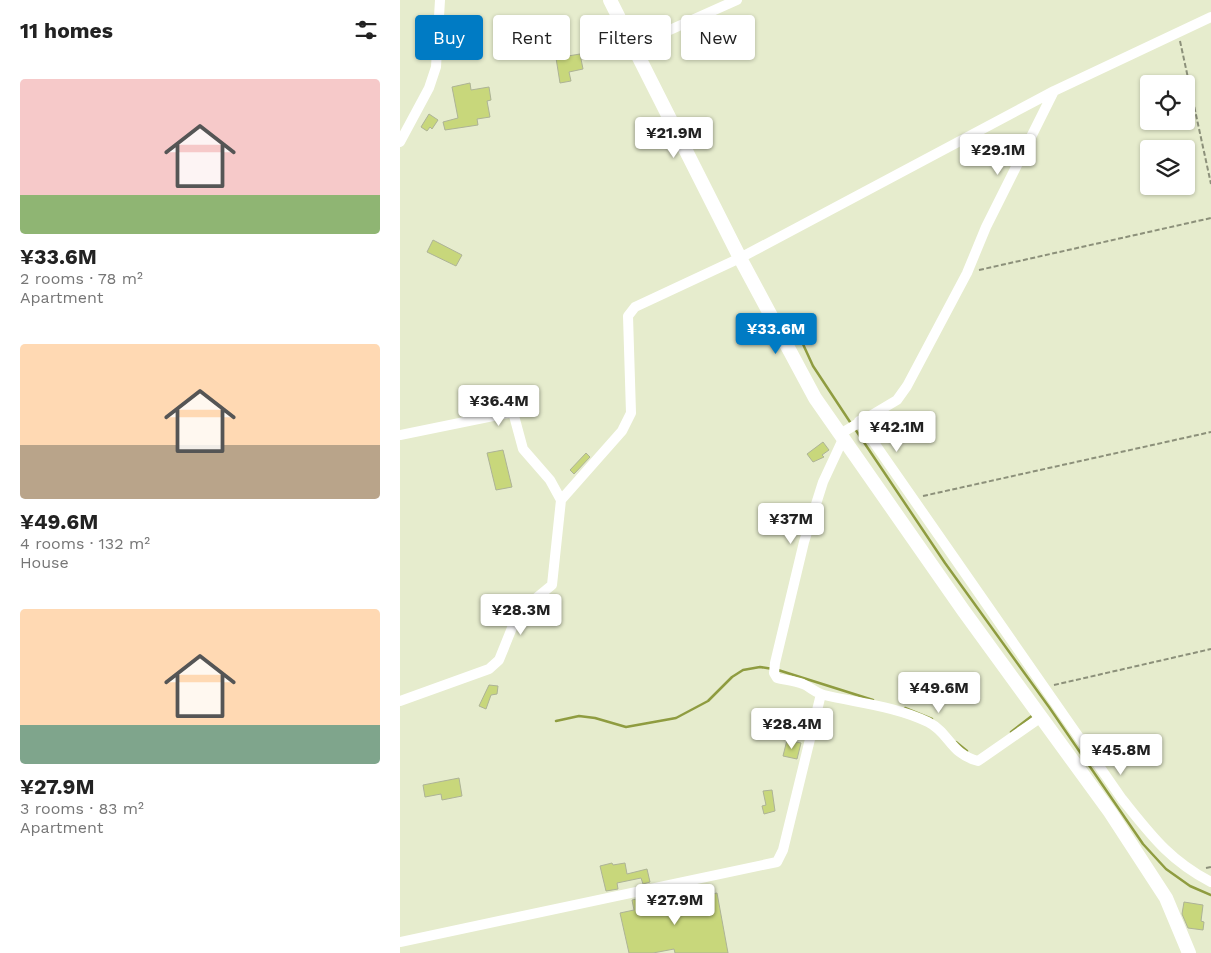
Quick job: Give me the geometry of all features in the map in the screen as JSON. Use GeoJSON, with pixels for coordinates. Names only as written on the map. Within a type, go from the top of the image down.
{"type":"FeatureCollection","features":[{"type":"Feature","properties":{"kind":"street"},"geometry":{"type":"LineString","coordinates":[[400,142],[429,88],[436,67],[440,0]]}},
{"type":"Feature","properties":{"kind":"street"},"geometry":{"type":"LineString","coordinates":[[610,0],[618,15]]}},
{"type":"Feature","properties":{"kind":"street"},"geometry":{"type":"LineString","coordinates":[[671,29],[726,3],[737,0]]}},
{"type":"Feature","properties":{"kind":"street"},"geometry":{"type":"LineString","coordinates":[[561,500],[622,431],[631,413],[628,316],[635,307],[740,258],[1054,91],[1211,17]]}},
{"type":"Feature","properties":{"kind":"street"},"geometry":{"type":"LineString","coordinates":[[641,60],[740,258],[815,398],[843,435],[1040,718],[1110,812],[1166,898],[1189,953]]}},
{"type":"Feature","properties":{"kind":"street"},"geometry":{"type":"LineString","coordinates":[[1040,718],[978,761],[967,758],[956,751],[930,724],[912,715],[821,694],[802,684],[777,678],[774,668],[804,542],[823,482],[843,435],[858,423],[896,400],[907,386],[967,272],[986,227],[1054,91]]}},
{"type":"Feature","properties":{"kind":"street"},"geometry":{"type":"LineString","coordinates":[[400,435],[513,412],[522,449],[550,480],[561,500],[552,585],[518,613],[499,660],[489,669],[474,676],[400,700]]}},
{"type":"Feature","properties":{"kind":"street"},"geometry":{"type":"LineString","coordinates":[[858,423],[914,498],[1122,800],[1159,845],[1191,872],[1211,882]]}},
{"type":"Feature","properties":{"kind":"street"},"geometry":{"type":"LineString","coordinates":[[400,942],[777,862],[783,850],[821,694]]}},
{"type":"Feature","properties":{"kind":"path"},"geometry":{"type":"LineString","coordinates":[[1178,32],[1211,184]]}},
{"type":"Feature","properties":{"kind":"path"},"geometry":{"type":"LineString","coordinates":[[967,272],[1211,218]]}},
{"type":"Feature","properties":{"kind":"path"},"geometry":{"type":"LineString","coordinates":[[914,498],[1211,432]]}},
{"type":"Feature","properties":{"kind":"path"},"geometry":{"type":"LineString","coordinates":[[1044,687],[1211,648]]}},
{"type":"Feature","properties":{"kind":"building"},"geometry":{"type":"Polygon","coordinates":[[[580,54],[583,69],[569,72],[571,81],[560,83],[556,60],[570,60],[570,56],[580,54]]]}},
{"type":"Feature","properties":{"kind":"building"},"geometry":{"type":"Polygon","coordinates":[[[470,83],[471,90],[489,87],[491,100],[487,101],[490,117],[477,119],[478,125],[445,130],[443,122],[458,118],[452,87],[470,83]]]}},
{"type":"Feature","properties":{"kind":"building"},"geometry":{"type":"Polygon","coordinates":[[[429,114],[438,120],[432,129],[430,127],[427,131],[421,127],[429,114]]]}},
{"type":"Feature","properties":{"kind":"building"},"geometry":{"type":"Polygon","coordinates":[[[433,240],[462,255],[456,266],[427,252],[433,240]]]}},
{"type":"Feature","properties":{"kind":"building"},"geometry":{"type":"Polygon","coordinates":[[[823,442],[829,450],[822,455],[824,457],[813,462],[807,454],[823,442]]]}},
{"type":"Feature","properties":{"kind":"building"},"geometry":{"type":"Polygon","coordinates":[[[503,450],[512,487],[496,490],[487,453],[503,450]]]}},
{"type":"Feature","properties":{"kind":"building"},"geometry":{"type":"Polygon","coordinates":[[[586,453],[590,457],[574,474],[570,470],[586,453]]]}},
{"type":"Feature","properties":{"kind":"building"},"geometry":{"type":"Polygon","coordinates":[[[489,685],[498,686],[497,694],[491,695],[486,709],[479,706],[489,685]]]}},
{"type":"Feature","properties":{"kind":"building"},"geometry":{"type":"Polygon","coordinates":[[[787,740],[801,743],[797,759],[783,756],[787,740]]]}},
{"type":"Feature","properties":{"kind":"building"},"geometry":{"type":"Polygon","coordinates":[[[459,778],[462,796],[442,800],[441,794],[425,797],[423,785],[459,778]]]}},
{"type":"Feature","properties":{"kind":"building"},"geometry":{"type":"Polygon","coordinates":[[[772,790],[775,811],[764,814],[762,806],[766,805],[763,791],[772,790]]]}},
{"type":"Feature","properties":{"kind":"building"},"geometry":{"type":"Polygon","coordinates":[[[612,863],[613,865],[625,863],[627,874],[647,869],[650,882],[643,884],[641,878],[617,883],[618,889],[606,891],[600,866],[612,863]]]}},
{"type":"Feature","properties":{"kind":"building"},"geometry":{"type":"Polygon","coordinates":[[[717,893],[728,953],[675,953],[674,949],[653,953],[629,953],[620,913],[634,910],[632,900],[660,894],[662,904],[717,893]]]}},
{"type":"Feature","properties":{"kind":"building"},"geometry":{"type":"Polygon","coordinates":[[[1184,902],[1203,905],[1201,921],[1204,922],[1203,930],[1188,928],[1182,914],[1184,902]]]}},
{"type":"Feature","properties":{"kind":"waterway"},"geometry":{"type":"LineString","coordinates":[[791,318],[813,366],[852,425]]}},
{"type":"Feature","properties":{"kind":"waterway"},"geometry":{"type":"LineString","coordinates":[[855,429],[945,563],[1049,707],[1143,844],[1166,869],[1190,886],[1211,895]]}},
{"type":"Feature","properties":{"kind":"waterway"},"geometry":{"type":"LineString","coordinates":[[556,721],[579,716],[595,718],[626,727],[676,718],[708,701],[732,677],[743,670],[760,667],[773,669]]}},
{"type":"Feature","properties":{"kind":"waterway"},"geometry":{"type":"LineString","coordinates":[[778,670],[873,700]]}},
{"type":"Feature","properties":{"kind":"waterway"},"geometry":{"type":"LineString","coordinates":[[905,708],[932,719]]}},
{"type":"Feature","properties":{"kind":"waterway"},"geometry":{"type":"LineString","coordinates":[[1011,732],[1033,715]]}},
{"type":"Feature","properties":{"kind":"waterway"},"geometry":{"type":"LineString","coordinates":[[956,742],[967,751]]}}]}
